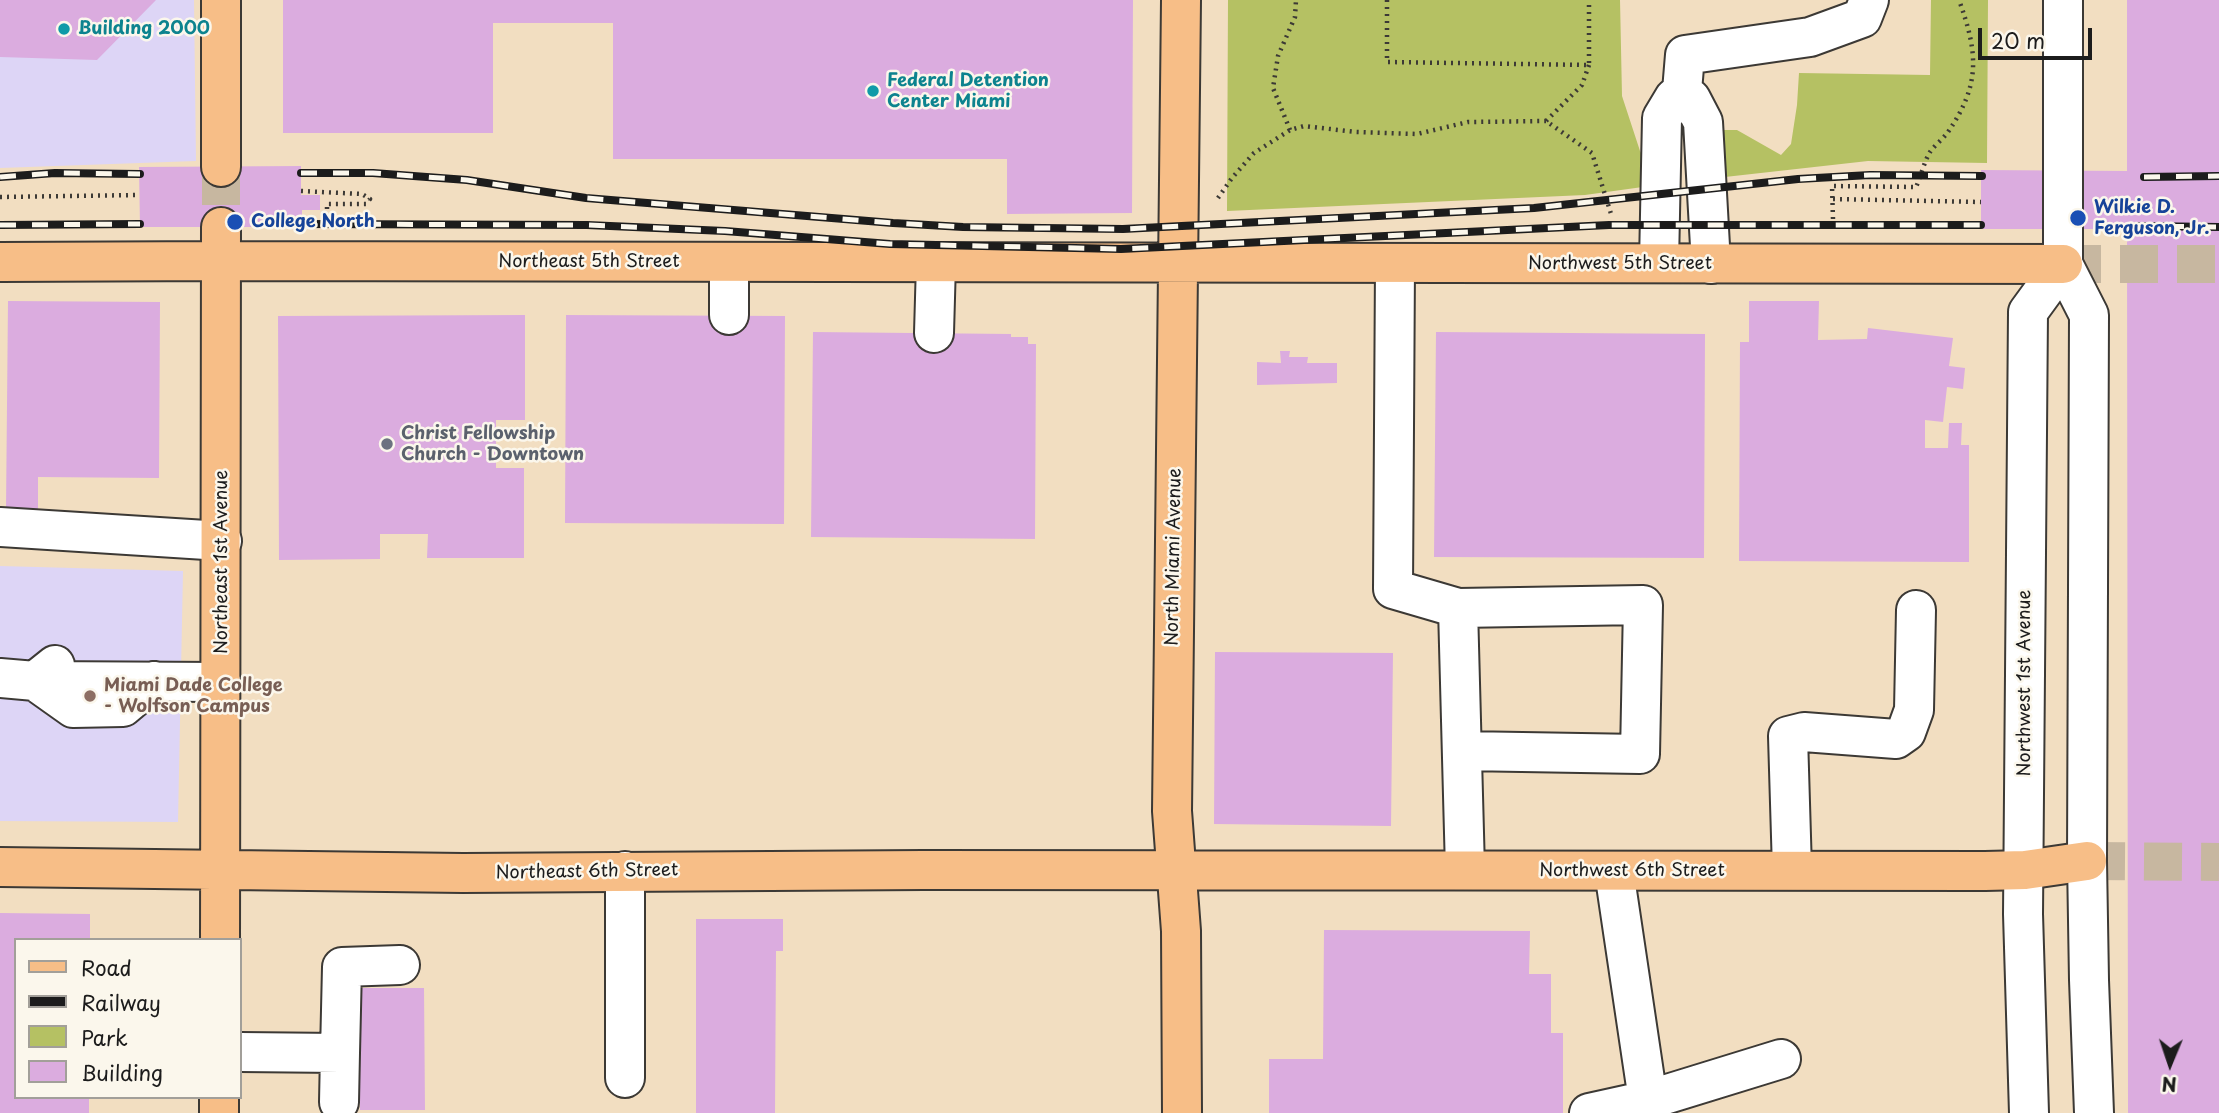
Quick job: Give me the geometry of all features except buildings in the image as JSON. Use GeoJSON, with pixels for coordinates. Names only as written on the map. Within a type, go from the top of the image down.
{"type":"FeatureCollection","features":[{"type":"Feature","properties":{"kind":"main road"},"geometry":{"type":"LineString","coordinates":[[220,167],[221,0]]}},
{"type":"Feature","properties":{"kind":"main road","name":"North Miami Avenue"},"geometry":{"type":"LineString","coordinates":[[1181,0],[1172,811],[1181,931],[1182,1113]]}},
{"type":"Feature","properties":{"kind":"main road","name":"Northeast 5th Street"},"geometry":{"type":"LineString","coordinates":[[0,262],[221,244],[729,262],[1177,263]]}},
{"type":"Feature","properties":{"kind":"main road","name":"Northeast 1st Avenue"},"geometry":{"type":"LineString","coordinates":[[220,938],[221,244]]}},
{"type":"Feature","properties":{"kind":"main road","name":"Northwest 5th Street"},"geometry":{"type":"LineString","coordinates":[[1177,263],[2063,264]]}},
{"type":"Feature","properties":{"kind":"main road","name":"Northwest 6th Street"},"geometry":{"type":"LineString","coordinates":[[1175,871],[2025,870],[2087,861]]}},
{"type":"Feature","properties":{"kind":"main road","name":"Northeast 6th Street"},"geometry":{"type":"LineString","coordinates":[[0,867],[463,873],[1175,871]]}},
{"type":"Feature","properties":{"kind":"street"},"geometry":{"type":"LineString","coordinates":[[1659,263],[1662,118],[1674,98],[1682,91],[1685,55],[1810,37],[1862,18],[1869,0]]}},
{"type":"Feature","properties":{"kind":"street"},"geometry":{"type":"LineString","coordinates":[[2063,0],[2063,264],[2089,315],[2087,861],[2094,1113]]}},
{"type":"Feature","properties":{"kind":"street"},"geometry":{"type":"LineString","coordinates":[[1682,91],[1691,99],[1703,122],[1711,264]]}},
{"type":"Feature","properties":{"kind":"street"},"geometry":{"type":"LineString","coordinates":[[729,262],[729,316]]}},
{"type":"Feature","properties":{"kind":"street"},"geometry":{"type":"LineString","coordinates":[[934,333],[936,263]]}},
{"type":"Feature","properties":{"kind":"street"},"geometry":{"type":"LineString","coordinates":[[1395,264],[1393,589],[1458,608],[1643,606],[1640,754],[1463,751]]}},
{"type":"Feature","properties":{"kind":"street","name":"Northwest 1st Avenue"},"geometry":{"type":"LineString","coordinates":[[2029,1113],[2023,945],[2028,312],[2063,264]]}},
{"type":"Feature","properties":{"kind":"street"},"geometry":{"type":"LineString","coordinates":[[0,527],[222,541]]}},
{"type":"Feature","properties":{"kind":"street"},"geometry":{"type":"LineString","coordinates":[[1458,608],[1465,870]]}},
{"type":"Feature","properties":{"kind":"street"},"geometry":{"type":"LineString","coordinates":[[1792,870],[1788,736],[1804,732],[1896,739],[1906,732],[1914,710],[1916,610]]}},
{"type":"Feature","properties":{"kind":"street"},"geometry":{"type":"LineString","coordinates":[[17,680],[221,682]]}},
{"type":"Feature","properties":{"kind":"street"},"geometry":{"type":"LineString","coordinates":[[625,871],[625,1078]]}},
{"type":"Feature","properties":{"kind":"street"},"geometry":{"type":"LineString","coordinates":[[1614,871],[1648,1100]]}},
{"type":"Feature","properties":{"kind":"street"},"geometry":{"type":"LineString","coordinates":[[339,1102],[342,967],[400,965]]}},
{"type":"Feature","properties":{"kind":"street"},"geometry":{"type":"LineString","coordinates":[[242,1052],[340,1053]]}},
{"type":"Feature","properties":{"kind":"street"},"geometry":{"type":"LineString","coordinates":[[1589,1113],[1648,1100],[1781,1059]]}},
{"type":"Feature","properties":{"kind":"path"},"geometry":{"type":"LineString","coordinates":[[1290,130],[1273,88],[1278,57],[1295,17],[1296,0]]}},
{"type":"Feature","properties":{"kind":"path"},"geometry":{"type":"LineString","coordinates":[[1387,0],[1387,62],[1589,65]]}},
{"type":"Feature","properties":{"kind":"path"},"geometry":{"type":"LineString","coordinates":[[1546,121],[1582,85],[1589,65],[1589,0]]}},
{"type":"Feature","properties":{"kind":"path"},"geometry":{"type":"LineString","coordinates":[[1833,219],[1832,186],[1916,187],[1931,152],[1947,135],[1969,94],[1974,65],[1973,42],[1959,0]]}},
{"type":"Feature","properties":{"kind":"path"},"geometry":{"type":"LineString","coordinates":[[1216,202],[1254,153],[1290,130],[1304,125],[1356,132],[1417,135],[1468,122],[1546,121],[1592,153],[1612,217]]}},
{"type":"Feature","properties":{"kind":"path"},"geometry":{"type":"LineString","coordinates":[[301,191],[362,194],[370,199],[366,204],[327,204],[327,216]]}},
{"type":"Feature","properties":{"kind":"path"},"geometry":{"type":"LineString","coordinates":[[0,197],[140,195]]}},
{"type":"Feature","properties":{"kind":"path"},"geometry":{"type":"LineString","coordinates":[[1833,200],[1981,202]]}},
{"type":"Feature","properties":{"kind":"shaded area"},"geometry":{"type":"Polygon","coordinates":[[[0,0],[194,0],[196,161],[0,168],[0,0]]]}},
{"type":"Feature","properties":{"kind":"shaded area","name":"Miami Dade College - Wolfson Campus"},"geometry":{"type":"Polygon","coordinates":[[[0,566],[183,571],[178,822],[0,821],[0,566]]]}},
{"type":"Feature","properties":{"kind":"green space"},"geometry":{"type":"Polygon","coordinates":[[[1228,0],[1620,0],[1622,96],[1640,151],[1657,185],[1585,195],[1227,211],[1228,0]]]}},
{"type":"Feature","properties":{"kind":"green space"},"geometry":{"type":"Polygon","coordinates":[[[1931,0],[1988,0],[1987,163],[1868,161],[1707,179],[1714,130],[1737,130],[1781,155],[1791,144],[1799,73],[1930,75],[1931,0]]]}},
{"type":"Feature","properties":{"kind":"tunnel"},"geometry":{"type":"LineString","coordinates":[[221,167],[221,227]]}},
{"type":"Feature","properties":{"kind":"tunnel"},"geometry":{"type":"LineString","coordinates":[[2063,264],[2219,264]]}},
{"type":"Feature","properties":{"kind":"tunnel"},"geometry":{"type":"LineString","coordinates":[[2087,861],[2219,862]]}},
{"type":"Feature","properties":{"kind":"railway"},"geometry":{"type":"LineString","coordinates":[[0,177],[55,173],[140,174]]}},
{"type":"Feature","properties":{"kind":"railway"},"geometry":{"type":"LineString","coordinates":[[301,173],[373,173],[467,180],[586,198],[893,223],[963,227],[1123,229],[1534,208],[1798,179],[1870,175],[1982,176]]}},
{"type":"Feature","properties":{"kind":"railway"},"geometry":{"type":"LineString","coordinates":[[2144,177],[2219,176]]}},
{"type":"Feature","properties":{"kind":"railway"},"geometry":{"type":"LineString","coordinates":[[0,225],[140,224]]}},
{"type":"Feature","properties":{"kind":"railway"},"geometry":{"type":"LineString","coordinates":[[301,224],[587,225],[725,231],[890,244],[1121,249],[1609,225],[1981,225]]}},
{"type":"Feature","properties":{"kind":"railway"},"geometry":{"type":"LineString","coordinates":[[2136,226],[2219,227]]}},
{"type":"Feature","properties":{"kind":"place","name":"Building 2000"},"geometry":{"type":"Point","coordinates":[64,29]}},
{"type":"Feature","properties":{"kind":"place","name":"Federal Detention Center Miami"},"geometry":{"type":"Point","coordinates":[873,91]}},
{"type":"Feature","properties":{"kind":"place","name":"Wilkie D. Ferguson, Jr."},"geometry":{"type":"Point","coordinates":[2078,218]}},
{"type":"Feature","properties":{"kind":"place","name":"College North"},"geometry":{"type":"Point","coordinates":[235,222]}},
{"type":"Feature","properties":{"kind":"place","name":"Christ Fellowship Church - Downtown"},"geometry":{"type":"Point","coordinates":[387,444]}},
{"type":"Feature","properties":{"kind":"place","name":"Miami Dade College - Wolfson Campus"},"geometry":{"type":"Point","coordinates":[90,696]}}]}
